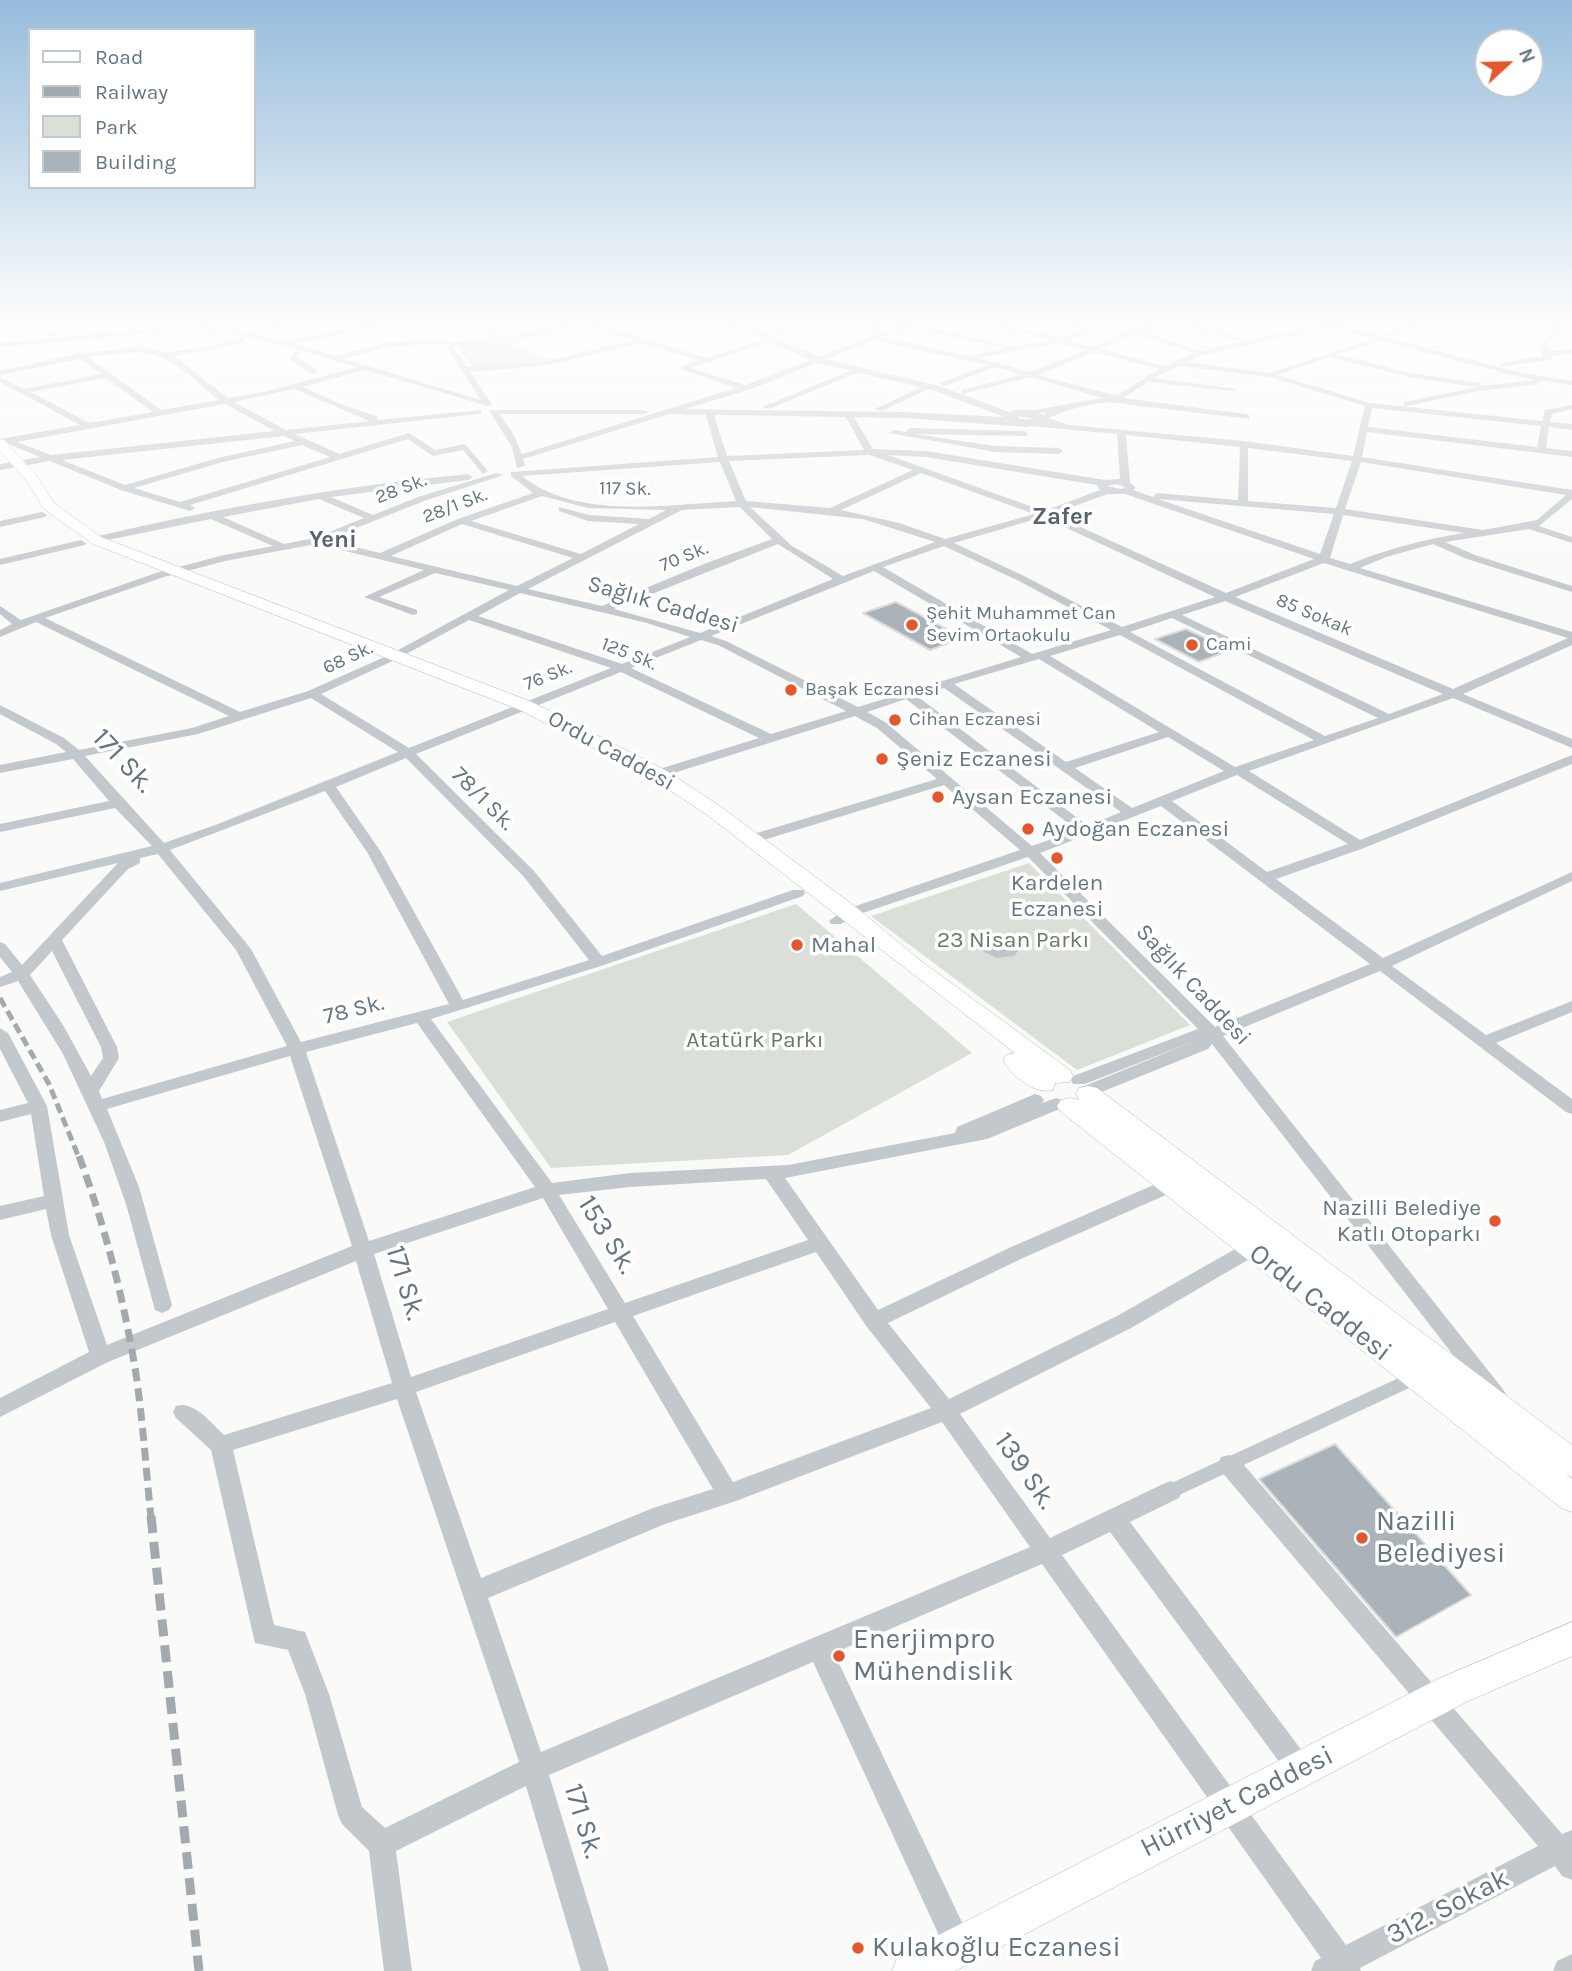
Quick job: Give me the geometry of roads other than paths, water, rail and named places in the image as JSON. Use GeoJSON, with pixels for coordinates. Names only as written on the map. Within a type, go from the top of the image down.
{"type":"FeatureCollection","features":[{"type":"Feature","properties":{"kind":"main road","name":"Ordu Caddesi"},"geometry":{"type":"LineString","coordinates":[[3,442],[6,463],[34,509],[89,541],[386,660],[520,709],[658,774],[751,839],[843,917],[1066,1091],[1572,1463]]}},
{"type":"Feature","properties":{"kind":"main road","name":"Ordu Caddesi"},"geometry":{"type":"LineString","coordinates":[[6,463],[89,541]]}},
{"type":"Feature","properties":{"kind":"main road","name":"Ordu Caddesi"},"geometry":{"type":"LineString","coordinates":[[520,709],[651,783],[723,832],[797,893],[843,917]]}},
{"type":"Feature","properties":{"kind":"main road","name":"Ordu Caddesi"},"geometry":{"type":"LineString","coordinates":[[1066,1091],[1171,1185],[1251,1250],[1572,1498]]}},
{"type":"Feature","properties":{"kind":"main road","name":"Hürriyet Caddesi"},"geometry":{"type":"LineString","coordinates":[[913,1971],[1430,1702],[1569,1639]]}},
{"type":"Feature","properties":{"kind":"street"},"geometry":{"type":"LineString","coordinates":[[64,413],[86,425]]}},
{"type":"Feature","properties":{"kind":"street"},"geometry":{"type":"LineString","coordinates":[[3,442],[160,413]]}},
{"type":"Feature","properties":{"kind":"street"},"geometry":{"type":"LineString","coordinates":[[250,413],[302,442],[338,457]]}},
{"type":"Feature","properties":{"kind":"street"},"geometry":{"type":"LineString","coordinates":[[344,413],[347,423]]}},
{"type":"Feature","properties":{"kind":"street"},"geometry":{"type":"LineString","coordinates":[[357,413],[374,420]]}},
{"type":"Feature","properties":{"kind":"street"},"geometry":{"type":"LineString","coordinates":[[6,463],[434,413]]}},
{"type":"Feature","properties":{"kind":"street"},"geometry":{"type":"LineString","coordinates":[[491,413],[508,431],[514,469]]}},
{"type":"Feature","properties":{"kind":"street"},"geometry":{"type":"LineString","coordinates":[[429,480],[514,469],[663,413]]}},
{"type":"Feature","properties":{"kind":"street"},"geometry":{"type":"LineString","coordinates":[[709,413],[743,504],[779,540],[821,571],[843,580]]}},
{"type":"Feature","properties":{"kind":"street"},"geometry":{"type":"LineString","coordinates":[[847,413],[870,452]]}},
{"type":"Feature","properties":{"kind":"street"},"geometry":{"type":"LineString","coordinates":[[884,413],[1019,420],[1046,413]]}},
{"type":"Feature","properties":{"kind":"street"},"geometry":{"type":"LineString","coordinates":[[930,413],[1244,444],[1572,493]]}},
{"type":"Feature","properties":{"kind":"street"},"geometry":{"type":"LineString","coordinates":[[1000,413],[1019,420]]}},
{"type":"Feature","properties":{"kind":"street"},"geometry":{"type":"LineString","coordinates":[[1005,413],[1019,420]]}},
{"type":"Feature","properties":{"kind":"street"},"geometry":{"type":"LineString","coordinates":[[1054,413],[1043,418],[893,433],[922,440],[1059,451]]}},
{"type":"Feature","properties":{"kind":"street"},"geometry":{"type":"LineString","coordinates":[[1216,413],[1246,417]]}},
{"type":"Feature","properties":{"kind":"street"},"geometry":{"type":"LineString","coordinates":[[1324,559],[1357,459],[1366,413]]}},
{"type":"Feature","properties":{"kind":"street"},"geometry":{"type":"LineString","coordinates":[[1446,413],[1572,427]]}},
{"type":"Feature","properties":{"kind":"street"},"geometry":{"type":"LineString","coordinates":[[1541,450],[1548,413]]}},
{"type":"Feature","properties":{"kind":"street"},"geometry":{"type":"LineString","coordinates":[[251,431],[254,415]]}},
{"type":"Feature","properties":{"kind":"street"},"geometry":{"type":"LineString","coordinates":[[1043,418],[1068,427]]}},
{"type":"Feature","properties":{"kind":"street"},"geometry":{"type":"LineString","coordinates":[[1019,420],[1023,450],[1021,468]]}},
{"type":"Feature","properties":{"kind":"street"},"geometry":{"type":"LineString","coordinates":[[1363,429],[1572,454]]}},
{"type":"Feature","properties":{"kind":"street"},"geometry":{"type":"LineString","coordinates":[[6,463],[41,454],[279,430]]}},
{"type":"Feature","properties":{"kind":"street"},"geometry":{"type":"LineString","coordinates":[[1121,432],[1127,488]]}},
{"type":"Feature","properties":{"kind":"street"},"geometry":{"type":"LineString","coordinates":[[180,505],[409,436],[433,453],[465,447],[483,471]]}},
{"type":"Feature","properties":{"kind":"street"},"geometry":{"type":"LineString","coordinates":[[3,442],[52,458],[124,488],[212,516],[280,546]]}},
{"type":"Feature","properties":{"kind":"street"},"geometry":{"type":"LineString","coordinates":[[124,488],[221,460],[302,442]]}},
{"type":"Feature","properties":{"kind":"street"},"geometry":{"type":"LineString","coordinates":[[1243,501],[1244,444]]}},
{"type":"Feature","properties":{"kind":"street"},"geometry":{"type":"LineString","coordinates":[[0,562],[212,516],[483,471],[870,452],[926,454],[1021,468],[1159,496],[1338,511],[1482,533]]}},
{"type":"Feature","properties":{"kind":"street","name":"85 Sokak"},"geometry":{"type":"LineString","coordinates":[[870,452],[1044,514],[1225,597],[1572,744]]}},
{"type":"Feature","properties":{"kind":"street","name":"117 Sk."},"geometry":{"type":"LineString","coordinates":[[514,469],[541,493],[576,504],[612,508],[743,504],[831,511],[865,516],[945,542],[1005,570],[1324,740]]}},
{"type":"Feature","properties":{"kind":"street","name":"28 Sk."},"geometry":{"type":"LineString","coordinates":[[316,541],[421,499],[514,469]]}},
{"type":"Feature","properties":{"kind":"street"},"geometry":{"type":"LineString","coordinates":[[831,511],[921,470]]}},
{"type":"Feature","properties":{"kind":"street","name":"76 Sk."},"geometry":{"type":"LineString","coordinates":[[0,887],[159,849],[408,754],[698,635],[915,551],[1044,514],[1105,487]]}},
{"type":"Feature","properties":{"kind":"street"},"geometry":{"type":"LineString","coordinates":[[1127,488],[1350,568],[1572,638]]}},
{"type":"Feature","properties":{"kind":"street","name":"28/1 Sk."},"geometry":{"type":"LineString","coordinates":[[383,556],[461,521],[541,493]]}},
{"type":"Feature","properties":{"kind":"street"},"geometry":{"type":"LineString","coordinates":[[1350,568],[1382,555],[1434,541],[1530,526],[1540,522],[1572,493]]}},
{"type":"Feature","properties":{"kind":"street"},"geometry":{"type":"LineString","coordinates":[[321,496],[372,518]]}},
{"type":"Feature","properties":{"kind":"street"},"geometry":{"type":"LineString","coordinates":[[527,498],[588,518],[650,523]]}},
{"type":"Feature","properties":{"kind":"street","name":"68 Sk."},"geometry":{"type":"LineString","coordinates":[[0,769],[194,731],[312,694],[386,660],[684,506]]}},
{"type":"Feature","properties":{"kind":"street"},"geometry":{"type":"LineString","coordinates":[[0,524],[42,515]]}},
{"type":"Feature","properties":{"kind":"street"},"geometry":{"type":"LineString","coordinates":[[461,521],[581,557]]}},
{"type":"Feature","properties":{"kind":"street"},"geometry":{"type":"LineString","coordinates":[[1530,526],[1572,540]]}},
{"type":"Feature","properties":{"kind":"street","name":"70 Sk."},"geometry":{"type":"LineString","coordinates":[[603,610],[779,540]]}},
{"type":"Feature","properties":{"kind":"street"},"geometry":{"type":"LineString","coordinates":[[0,634],[36,618],[168,573],[280,546],[316,541]]}},
{"type":"Feature","properties":{"kind":"street","name":"Sağlık Caddesi"},"geometry":{"type":"LineString","coordinates":[[316,541],[698,635],[722,643],[881,725],[1030,851],[1211,1034],[1516,1421]]}},
{"type":"Feature","properties":{"kind":"street"},"geometry":{"type":"LineString","coordinates":[[1434,541],[1471,557],[1572,589]]}},
{"type":"Feature","properties":{"kind":"street"},"geometry":{"type":"LineString","coordinates":[[658,774],[1264,585],[1324,559]]}},
{"type":"Feature","properties":{"kind":"street"},"geometry":{"type":"LineString","coordinates":[[875,567],[1236,771],[1359,845]]}},
{"type":"Feature","properties":{"kind":"street"},"geometry":{"type":"LineString","coordinates":[[413,612],[369,597],[435,569]]}},
{"type":"Feature","properties":{"kind":"street"},"geometry":{"type":"LineString","coordinates":[[0,609],[20,625]]}},
{"type":"Feature","properties":{"kind":"street"},"geometry":{"type":"LineString","coordinates":[[1171,614],[1388,718]]}},
{"type":"Feature","properties":{"kind":"street","name":"125 Sk."},"geometry":{"type":"LineString","coordinates":[[468,616],[620,667],[770,739]]}},
{"type":"Feature","properties":{"kind":"street"},"geometry":{"type":"LineString","coordinates":[[36,618],[240,717]]}},
{"type":"Feature","properties":{"kind":"street"},"geometry":{"type":"LineString","coordinates":[[843,917],[1087,831],[1236,771],[1454,693],[1572,638]]}},
{"type":"Feature","properties":{"kind":"street"},"geometry":{"type":"LineString","coordinates":[[946,684],[1132,814]]}},
{"type":"Feature","properties":{"kind":"street","name":"78/1 Sk."},"geometry":{"type":"LineString","coordinates":[[312,694],[408,754],[529,874],[599,962]]}},
{"type":"Feature","properties":{"kind":"street"},"geometry":{"type":"LineString","coordinates":[[908,695],[1087,831]]}},
{"type":"Feature","properties":{"kind":"street","name":"171 Sk."},"geometry":{"type":"LineString","coordinates":[[0,709],[60,741],[75,753],[149,834],[243,949],[296,1048],[363,1250],[404,1388],[534,1768],[595,1971]]}},
{"type":"Feature","properties":{"kind":"street"},"geometry":{"type":"LineString","coordinates":[[1065,767],[1168,733]]}},
{"type":"Feature","properties":{"kind":"street"},"geometry":{"type":"LineString","coordinates":[[1265,878],[1359,845],[1572,760]]}},
{"type":"Feature","properties":{"kind":"street"},"geometry":{"type":"LineString","coordinates":[[751,839],[946,780]]}},
{"type":"Feature","properties":{"kind":"street"},"geometry":{"type":"LineString","coordinates":[[328,785],[374,852],[458,1006]]}},
{"type":"Feature","properties":{"kind":"street"},"geometry":{"type":"LineString","coordinates":[[1163,801],[1572,1108]]}},
{"type":"Feature","properties":{"kind":"street"},"geometry":{"type":"LineString","coordinates":[[0,828],[118,803]]}},
{"type":"Feature","properties":{"kind":"street"},"geometry":{"type":"LineString","coordinates":[[0,982],[22,974],[123,866],[159,849]]}},
{"type":"Feature","properties":{"kind":"street"},"geometry":{"type":"LineString","coordinates":[[0,1408],[101,1356],[363,1250],[547,1190],[630,1180],[771,1172],[987,1133],[1066,1091],[1202,1045],[1211,1034],[1381,965],[1572,876]]}},
{"type":"Feature","properties":{"kind":"street","name":"78 Sk."},"geometry":{"type":"LineString","coordinates":[[94,1099],[150,1088],[421,1017],[599,962],[797,893]]}},
{"type":"Feature","properties":{"kind":"street"},"geometry":{"type":"LineString","coordinates":[[54,939],[109,1047],[111,1058],[94,1099]]}},
{"type":"Feature","properties":{"kind":"street"},"geometry":{"type":"LineString","coordinates":[[0,947],[22,974],[94,1099],[125,1174],[162,1305]]}},
{"type":"Feature","properties":{"kind":"street"},"geometry":{"type":"LineString","coordinates":[[1484,1042],[1572,1006]]}},
{"type":"Feature","properties":{"kind":"street","name":"153 Sk."},"geometry":{"type":"LineString","coordinates":[[421,1017],[547,1190],[728,1494]]}},
{"type":"Feature","properties":{"kind":"street"},"geometry":{"type":"LineString","coordinates":[[0,1033],[38,1106],[60,1235],[101,1356]]}},
{"type":"Feature","properties":{"kind":"street"},"geometry":{"type":"LineString","coordinates":[[0,1116],[38,1106]]}},
{"type":"Feature","properties":{"kind":"street","name":"139 Sk."},"geometry":{"type":"LineString","coordinates":[[771,1172],[874,1321],[946,1411],[1229,1806],[1338,1968]]}},
{"type":"Feature","properties":{"kind":"street"},"geometry":{"type":"LineString","coordinates":[[874,1321],[1016,1253],[1171,1185]]}},
{"type":"Feature","properties":{"kind":"street"},"geometry":{"type":"LineString","coordinates":[[0,1213],[54,1199]]}},
{"type":"Feature","properties":{"kind":"street"},"geometry":{"type":"LineString","coordinates":[[221,1446],[404,1388],[820,1242]]}},
{"type":"Feature","properties":{"kind":"street"},"geometry":{"type":"LineString","coordinates":[[474,1592],[661,1515],[728,1494],[946,1411],[1124,1322],[1251,1250]]}},
{"type":"Feature","properties":{"kind":"street"},"geometry":{"type":"LineString","coordinates":[[382,1844],[534,1768],[1045,1552],[1416,1377]]}},
{"type":"Feature","properties":{"kind":"street"},"geometry":{"type":"LineString","coordinates":[[184,1412],[221,1446],[264,1635],[296,1640],[317,1694],[351,1815],[382,1844],[398,1971]]}},
{"type":"Feature","properties":{"kind":"street"},"geometry":{"type":"LineString","coordinates":[[1229,1464],[1430,1702],[1567,1853]]}},
{"type":"Feature","properties":{"kind":"street"},"geometry":{"type":"LineString","coordinates":[[1114,1519],[1300,1769]]}},
{"type":"Feature","properties":{"kind":"street"},"geometry":{"type":"LineString","coordinates":[[819,1647],[959,1947]]}},
{"type":"Feature","properties":{"kind":"street","name":"312. Sokak"},"geometry":{"type":"LineString","coordinates":[[1338,1968],[1567,1853]]}},
{"type":"Feature","properties":{"kind":"street"},"geometry":{"type":"LineString","coordinates":[[1567,1971],[1572,1968]]}},
{"type":"Feature","properties":{"kind":"railway"},"geometry":{"type":"LineString","coordinates":[[0,998],[49,1084],[79,1158]]}},
{"type":"Feature","properties":{"kind":"railway"},"geometry":{"type":"LineString","coordinates":[[79,1156],[105,1236],[126,1319],[136,1374],[151,1518]]}},
{"type":"Feature","properties":{"kind":"railway"},"geometry":{"type":"LineString","coordinates":[[151,1516],[199,1971]]}},
{"type":"Feature","properties":{"kind":"place","name":"Şehit Muhammet Can Sevim Ortaokulu"},"geometry":{"type":"Point","coordinates":[912,625]}},
{"type":"Feature","properties":{"kind":"place","name":"Cami"},"geometry":{"type":"Point","coordinates":[1192,645]}},
{"type":"Feature","properties":{"kind":"place","name":"Başak Eczanesi"},"geometry":{"type":"Point","coordinates":[791,690]}},
{"type":"Feature","properties":{"kind":"place","name":"Cihan Eczanesi"},"geometry":{"type":"Point","coordinates":[895,720]}},
{"type":"Feature","properties":{"kind":"place","name":"Şeniz Eczanesi"},"geometry":{"type":"Point","coordinates":[882,759]}},
{"type":"Feature","properties":{"kind":"place","name":"Aysan Eczanesi"},"geometry":{"type":"Point","coordinates":[938,797]}},
{"type":"Feature","properties":{"kind":"place","name":"Aydoğan Eczanesi"},"geometry":{"type":"Point","coordinates":[1028,829]}},
{"type":"Feature","properties":{"kind":"place","name":"Kardelen Eczanesi"},"geometry":{"type":"Point","coordinates":[1057,858]}},
{"type":"Feature","properties":{"kind":"place","name":"Mahal"},"geometry":{"type":"Point","coordinates":[797,945]}},
{"type":"Feature","properties":{"kind":"place","name":"Nazilli Belediye Katlı Otoparkı"},"geometry":{"type":"Point","coordinates":[1495,1221]}},
{"type":"Feature","properties":{"kind":"place","name":"Nazilli Belediyesi"},"geometry":{"type":"Point","coordinates":[1362,1538]}},
{"type":"Feature","properties":{"kind":"place","name":"Enerjimpro Mühendislik"},"geometry":{"type":"Point","coordinates":[839,1656]}},
{"type":"Feature","properties":{"kind":"place","name":"Kulakoğlu Eczanesi"},"geometry":{"type":"Point","coordinates":[858,1948]}},
{"type":"Feature","properties":{"kind":"district","name":"Zafer"},"geometry":{"type":"Point","coordinates":[1062,517]}},
{"type":"Feature","properties":{"kind":"district","name":"Yeni"},"geometry":{"type":"Point","coordinates":[333,540]}},
{"type":"Feature","properties":{"kind":"park label","name":"23 Nisan Parkı"},"geometry":{"type":"Point","coordinates":[1013,940]}},
{"type":"Feature","properties":{"kind":"park label","name":"Atatürk Parkı"},"geometry":{"type":"Point","coordinates":[755,1040]}}]}
